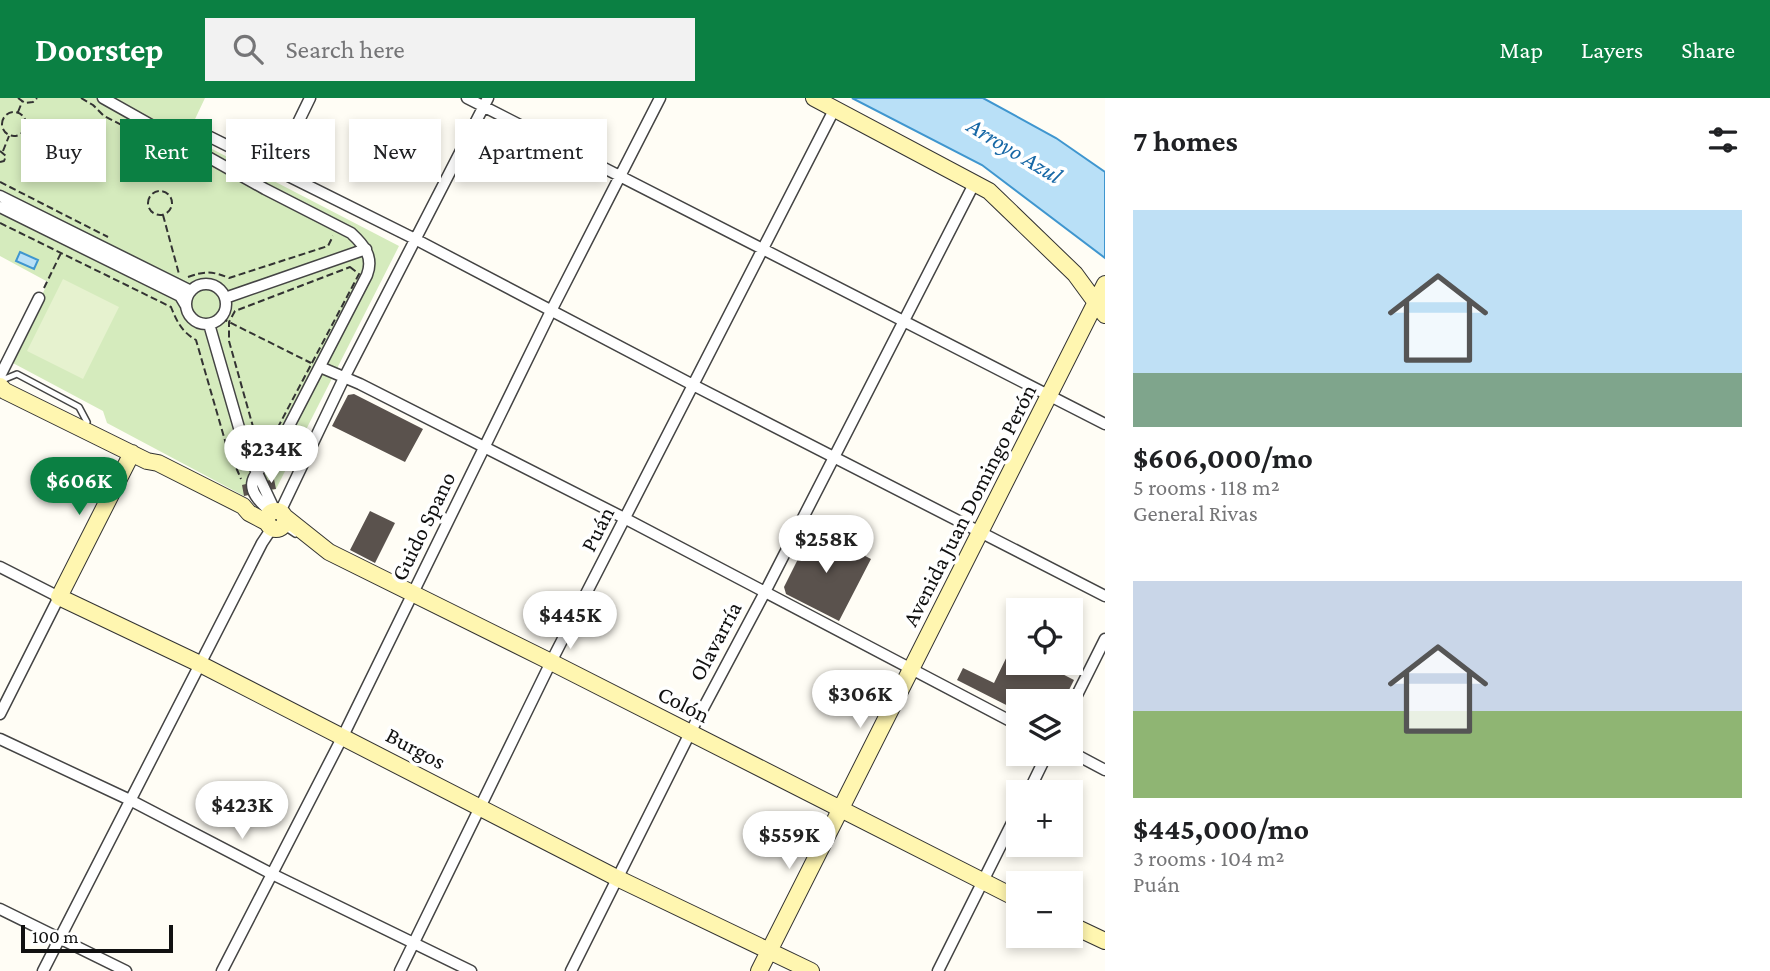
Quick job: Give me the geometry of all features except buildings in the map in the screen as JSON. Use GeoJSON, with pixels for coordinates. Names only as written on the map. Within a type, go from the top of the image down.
{"type":"FeatureCollection","features":[{"type":"Feature","properties":{"kind":"main road"},"geometry":{"type":"LineString","coordinates":[[814,98],[975,182],[998,198],[1075,274],[1100,310]]}},
{"type":"Feature","properties":{"kind":"main road","name":"Avenida Juan Domingo Perón"},"geometry":{"type":"LineString","coordinates":[[759,971],[1050,396],[1100,310],[1105,284]]}},
{"type":"Feature","properties":{"kind":"main road"},"geometry":{"type":"LineString","coordinates":[[0,382],[10,383],[87,422],[149,454],[158,463]]}},
{"type":"Feature","properties":{"kind":"main road"},"geometry":{"type":"LineString","coordinates":[[0,382],[5,391],[147,461],[158,463],[243,506],[252,506],[275,518]]}},
{"type":"Feature","properties":{"kind":"main road"},"geometry":{"type":"LineString","coordinates":[[59,597],[132,453]]}},
{"type":"Feature","properties":{"kind":"main road","name":"Colón"},"geometry":{"type":"LineString","coordinates":[[275,518],[329,552],[1006,893]]}},
{"type":"Feature","properties":{"kind":"main road","name":"Burgos"},"geometry":{"type":"LineString","coordinates":[[59,597],[343,736],[617,878],[811,971]]}},
{"type":"Feature","properties":{"kind":"main road"},"geometry":{"type":"LineString","coordinates":[[1083,931],[1105,942]]}},
{"type":"Feature","properties":{"kind":"street"},"geometry":{"type":"LineString","coordinates":[[103,98],[351,233],[366,249],[370,268],[316,365],[274,455],[256,471]]}},
{"type":"Feature","properties":{"kind":"street"},"geometry":{"type":"LineString","coordinates":[[300,119],[310,98]]}},
{"type":"Feature","properties":{"kind":"street"},"geometry":{"type":"LineString","coordinates":[[467,98],[486,102],[621,177],[1105,424]]}},
{"type":"Feature","properties":{"kind":"street","name":"Guido Spano"},"geometry":{"type":"LineString","coordinates":[[222,971],[343,736],[551,311],[660,98]]}},
{"type":"Feature","properties":{"kind":"street"},"geometry":{"type":"LineString","coordinates":[[43,971],[486,102]]}},
{"type":"Feature","properties":{"kind":"street","name":"Puán"},"geometry":{"type":"LineString","coordinates":[[400,971],[551,662],[835,108]]}},
{"type":"Feature","properties":{"kind":"street"},"geometry":{"type":"LineString","coordinates":[[299,182],[415,239],[1105,596]]}},
{"type":"Feature","properties":{"kind":"street","name":"Olavarría"},"geometry":{"type":"LineString","coordinates":[[571,971],[690,733],[975,182]]}},
{"type":"Feature","properties":{"kind":"street"},"geometry":{"type":"LineString","coordinates":[[0,196],[191,291]]}},
{"type":"Feature","properties":{"kind":"street"},"geometry":{"type":"LineString","coordinates":[[0,207],[180,296],[187,312],[196,322],[209,324],[225,320],[225,298],[218,288],[207,284],[191,291],[186,306]]}},
{"type":"Feature","properties":{"kind":"street"},"geometry":{"type":"LineString","coordinates":[[225,298],[366,249]]}},
{"type":"Feature","properties":{"kind":"street"},"geometry":{"type":"LineString","coordinates":[[0,382],[40,298]]}},
{"type":"Feature","properties":{"kind":"street"},"geometry":{"type":"LineString","coordinates":[[209,324],[244,445],[263,482],[275,518]]}},
{"type":"Feature","properties":{"kind":"street"},"geometry":{"type":"LineString","coordinates":[[316,365],[626,519],[1006,719]]}},
{"type":"Feature","properties":{"kind":"street","name":"Burgos"},"geometry":{"type":"LineString","coordinates":[[0,567],[59,597]]}},
{"type":"Feature","properties":{"kind":"street"},"geometry":{"type":"LineString","coordinates":[[0,714],[59,597]]}},
{"type":"Feature","properties":{"kind":"street"},"geometry":{"type":"LineString","coordinates":[[1080,689],[1105,639]]}},
{"type":"Feature","properties":{"kind":"street"},"geometry":{"type":"LineString","coordinates":[[0,740],[130,800],[272,874],[471,971]]}},
{"type":"Feature","properties":{"kind":"street"},"geometry":{"type":"LineString","coordinates":[[1083,758],[1105,770]]}},
{"type":"Feature","properties":{"kind":"street"},"geometry":{"type":"LineString","coordinates":[[938,971],[1006,835]]}},
{"type":"Feature","properties":{"kind":"street"},"geometry":{"type":"LineString","coordinates":[[0,909],[126,971]]}},
{"type":"Feature","properties":{"kind":"path"},"geometry":{"type":"LineString","coordinates":[[18,98],[29,103],[37,98]]}},
{"type":"Feature","properties":{"kind":"path"},"geometry":{"type":"LineString","coordinates":[[81,98],[104,116],[120,124]]}},
{"type":"Feature","properties":{"kind":"path"},"geometry":{"type":"LineString","coordinates":[[18,113],[22,102]]}},
{"type":"Feature","properties":{"kind":"path"},"geometry":{"type":"LineString","coordinates":[[18,113],[24,118],[24,129],[19,135],[9,135],[1,127],[2,121],[7,115],[18,113]]}},
{"type":"Feature","properties":{"kind":"path"},"geometry":{"type":"LineString","coordinates":[[0,162],[6,158],[1,151],[9,135]]}},
{"type":"Feature","properties":{"kind":"path"},"geometry":{"type":"LineString","coordinates":[[0,182],[108,237]]}},
{"type":"Feature","properties":{"kind":"path"},"geometry":{"type":"LineString","coordinates":[[158,191],[169,195],[171,202],[169,210],[163,214],[154,213],[148,206],[151,195],[158,191]]}},
{"type":"Feature","properties":{"kind":"path"},"geometry":{"type":"LineString","coordinates":[[163,214],[179,274]]}},
{"type":"Feature","properties":{"kind":"path"},"geometry":{"type":"LineString","coordinates":[[0,223],[171,307],[186,334],[196,340],[226,444],[241,479]]}},
{"type":"Feature","properties":{"kind":"path"},"geometry":{"type":"LineString","coordinates":[[167,267],[187,278],[203,271],[229,278],[328,246],[334,234]]}},
{"type":"Feature","properties":{"kind":"path"},"geometry":{"type":"LineString","coordinates":[[40,298],[61,253]]}},
{"type":"Feature","properties":{"kind":"path"},"geometry":{"type":"LineString","coordinates":[[350,267],[359,274],[316,365],[268,446],[257,441],[225,320],[235,311],[350,267]]}},
{"type":"Feature","properties":{"kind":"path"},"geometry":{"type":"LineString","coordinates":[[225,320],[316,365]]}},
{"type":"Feature","properties":{"kind":"green space"},"geometry":{"type":"Polygon","coordinates":[[[0,98],[205,98],[195,119],[120,119],[120,182],[212,182],[212,149],[226,156],[226,182],[276,182],[399,246],[276,489],[244,496],[107,423],[103,411],[11,362],[48,282],[0,256],[0,98]]]}},
{"type":"Feature","properties":{"kind":"green space"},"geometry":{"type":"Polygon","coordinates":[[[63,279],[119,307],[83,379],[27,351],[63,279]]]}},
{"type":"Feature","properties":{"kind":"water","name":"Arroyo Azul"},"geometry":{"type":"Polygon","coordinates":[[[852,98],[983,98],[1056,138],[1105,172],[1105,258],[982,165],[852,98]]]}},
{"type":"Feature","properties":{"kind":"water"},"geometry":{"type":"Polygon","coordinates":[[[20,252],[38,260],[34,269],[16,261],[20,252]]]}}]}
